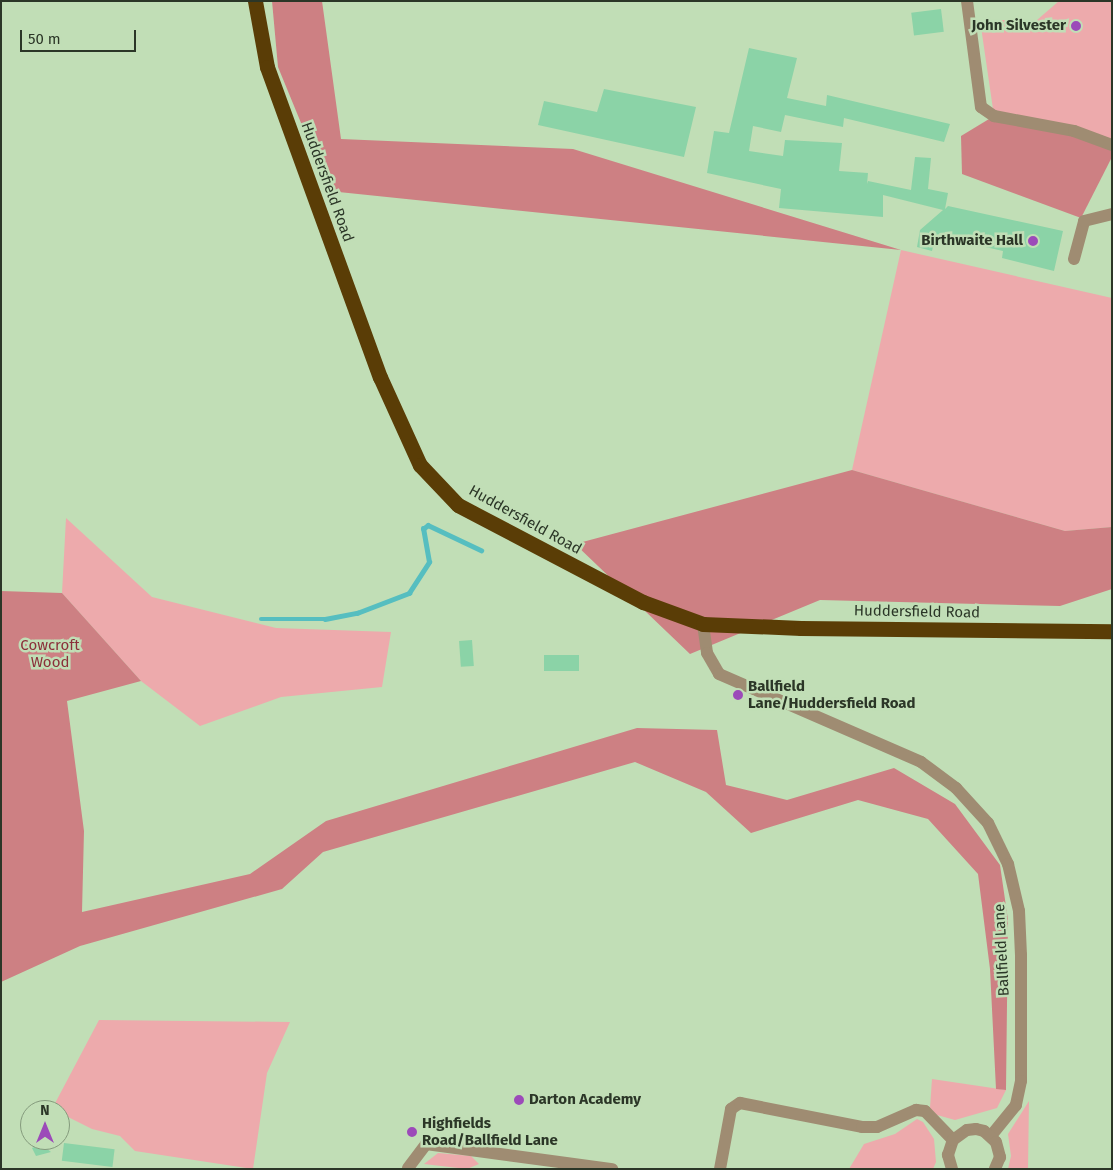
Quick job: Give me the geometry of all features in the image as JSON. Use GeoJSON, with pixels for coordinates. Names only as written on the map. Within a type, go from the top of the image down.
{"type":"FeatureCollection","features":[{"type":"Feature","properties":{"kind":"highway","name":"Huddersfield Road"},"geometry":{"type":"LineString","coordinates":[[255,1],[267,67],[380,377],[420,465],[458,506],[643,602],[703,624],[801,628],[1112,631]]}},
{"type":"Feature","properties":{"kind":"street"},"geometry":{"type":"LineString","coordinates":[[967,1],[981,107],[994,116],[1074,131],[1112,145]]}},
{"type":"Feature","properties":{"kind":"street"},"geometry":{"type":"LineString","coordinates":[[1074,259],[1084,221],[1112,214]]}},
{"type":"Feature","properties":{"kind":"street","name":"Ballfield Lane"},"geometry":{"type":"LineString","coordinates":[[703,624],[706,653],[719,674],[921,762],[956,788],[988,823],[1008,864],[1019,911],[1021,955],[1021,1081],[1016,1105],[991,1136]]}},
{"type":"Feature","properties":{"kind":"street"},"geometry":{"type":"LineString","coordinates":[[720,1169],[731,1109],[740,1103],[862,1127],[877,1127],[916,1110],[925,1111],[953,1140]]}},
{"type":"Feature","properties":{"kind":"street"},"geometry":{"type":"LineString","coordinates":[[952,1169],[948,1155],[953,1140],[967,1130],[984,1131],[991,1136],[999,1149],[995,1169]]}},
{"type":"Feature","properties":{"kind":"street"},"geometry":{"type":"LineString","coordinates":[[408,1168],[426,1144],[612,1169]]}},
{"type":"Feature","properties":{"kind":"shaded area"},"geometry":{"type":"Polygon","coordinates":[[[1059,1],[1112,1],[1112,145],[994,116],[980,20],[1037,20],[1059,1]]]}},
{"type":"Feature","properties":{"kind":"shaded area"},"geometry":{"type":"Polygon","coordinates":[[[901,250],[1112,298],[1112,527],[1065,531],[852,470],[901,250]]]}},
{"type":"Feature","properties":{"kind":"shaded area"},"geometry":{"type":"Polygon","coordinates":[[[66,518],[152,597],[276,628],[391,632],[382,687],[281,697],[200,726],[141,681],[62,593],[66,518]]]}},
{"type":"Feature","properties":{"kind":"shaded area"},"geometry":{"type":"Polygon","coordinates":[[[99,1020],[290,1022],[267,1073],[253,1169],[135,1151],[120,1136],[92,1129],[70,1118],[70,1100],[57,1100],[99,1020]]]}},
{"type":"Feature","properties":{"kind":"shaded area"},"geometry":{"type":"Polygon","coordinates":[[[932,1079],[1006,1090],[997,1108],[955,1120],[937,1115],[930,1108],[932,1079]]]}},
{"type":"Feature","properties":{"kind":"shaded area"},"geometry":{"type":"Polygon","coordinates":[[[1029,1101],[1028,1169],[1008,1169],[1011,1156],[1008,1134],[1029,1101]]]}},
{"type":"Feature","properties":{"kind":"shaded area"},"geometry":{"type":"Polygon","coordinates":[[[917,1119],[923,1122],[934,1139],[936,1162],[933,1169],[849,1169],[864,1144],[895,1134],[917,1119]]]}},
{"type":"Feature","properties":{"kind":"shaded area"},"geometry":{"type":"Polygon","coordinates":[[[438,1153],[471,1156],[479,1164],[467,1169],[424,1164],[438,1153]]]}},
{"type":"Feature","properties":{"kind":"green space"},"geometry":{"type":"Polygon","coordinates":[[[272,1],[322,1],[341,139],[573,149],[901,250],[329,191],[278,67],[272,1]]]}},
{"type":"Feature","properties":{"kind":"green space"},"geometry":{"type":"Polygon","coordinates":[[[994,116],[1112,145],[1112,157],[1081,218],[962,174],[961,136],[994,116]]]}},
{"type":"Feature","properties":{"kind":"green space"},"geometry":{"type":"Polygon","coordinates":[[[852,470],[1065,531],[1112,527],[1112,589],[1060,606],[820,600],[690,654],[575,544],[852,470]]]}},
{"type":"Feature","properties":{"kind":"green space","name":"Cowcroft Wood"},"geometry":{"type":"Polygon","coordinates":[[[1,591],[62,593],[141,681],[67,701],[84,831],[82,912],[250,874],[326,821],[637,728],[717,730],[726,785],[787,800],[894,768],[955,804],[1000,865],[1008,920],[1006,1090],[996,1089],[990,969],[978,874],[928,819],[858,800],[751,833],[706,792],[635,762],[323,852],[282,889],[80,946],[1,982],[1,591]]]}},
{"type":"Feature","properties":{"kind":"building"},"geometry":{"type":"Polygon","coordinates":[[[941,9],[944,32],[914,35],[911,13],[941,9]]]}},
{"type":"Feature","properties":{"kind":"building"},"geometry":{"type":"Polygon","coordinates":[[[749,48],[797,58],[787,98],[826,106],[827,95],[950,124],[944,142],[844,118],[843,127],[785,115],[781,132],[753,126],[749,151],[783,156],[785,140],[842,143],[839,171],[868,173],[867,184],[868,181],[911,190],[915,157],[931,158],[928,189],[948,193],[945,209],[948,206],[1063,231],[1054,271],[1002,258],[1003,251],[950,239],[935,237],[932,251],[917,247],[920,230],[943,210],[883,195],[883,217],[779,208],[781,189],[707,173],[714,131],[729,133],[749,48]]]}},
{"type":"Feature","properties":{"kind":"building"},"geometry":{"type":"Polygon","coordinates":[[[604,89],[696,107],[684,157],[538,125],[544,101],[597,112],[604,89]]]}},
{"type":"Feature","properties":{"kind":"building"},"geometry":{"type":"Polygon","coordinates":[[[472,640],[474,666],[461,667],[459,641],[472,640]]]}},
{"type":"Feature","properties":{"kind":"building"},"geometry":{"type":"Polygon","coordinates":[[[544,655],[579,655],[579,671],[544,671],[544,655]]]}},
{"type":"Feature","properties":{"kind":"building"},"geometry":{"type":"Polygon","coordinates":[[[70,1144],[115,1149],[112,1167],[62,1161],[63,1150],[70,1150],[70,1144]]]}},
{"type":"Feature","properties":{"kind":"building"},"geometry":{"type":"Polygon","coordinates":[[[33,1150],[48,1150],[51,1152],[36,1156],[33,1150]]]}},
{"type":"Feature","properties":{"kind":"waterway"},"geometry":{"type":"LineString","coordinates":[[261,619],[325,619],[357,613],[409,593],[429,562],[423,529],[428,525],[481,550]]}},
{"type":"Feature","properties":{"kind":"place","name":"John Silvester"},"geometry":{"type":"Point","coordinates":[1076,26]}},
{"type":"Feature","properties":{"kind":"place","name":"Birthwaite Hall"},"geometry":{"type":"Point","coordinates":[1033,241]}},
{"type":"Feature","properties":{"kind":"place","name":"Ballfield Lane/Huddersfield Road"},"geometry":{"type":"Point","coordinates":[738,695]}},
{"type":"Feature","properties":{"kind":"place","name":"Darton Academy"},"geometry":{"type":"Point","coordinates":[519,1100]}},
{"type":"Feature","properties":{"kind":"place","name":"Highfields Road/Ballfield Lane"},"geometry":{"type":"Point","coordinates":[412,1132]}}]}
